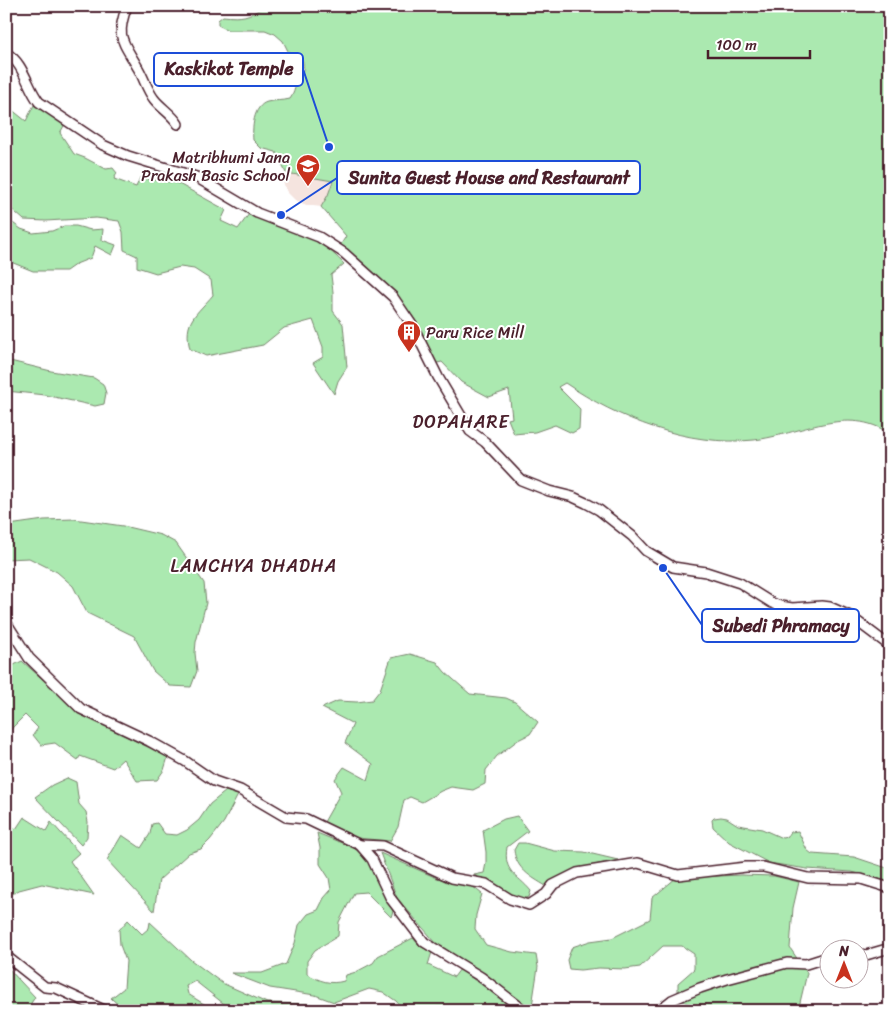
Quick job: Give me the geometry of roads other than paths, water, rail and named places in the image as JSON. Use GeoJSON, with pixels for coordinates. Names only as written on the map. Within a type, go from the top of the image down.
{"type":"FeatureCollection","features":[{"type":"Feature","properties":{"kind":"street"},"geometry":{"type":"LineString","coordinates":[[127,6],[121,25],[121,34],[127,51],[138,67],[154,100],[173,116],[178,124]]}},
{"type":"Feature","properties":{"kind":"street"},"geometry":{"type":"LineString","coordinates":[[6,53],[18,63],[34,96],[39,102],[103,145],[128,156],[196,177],[257,214],[319,237],[344,253],[393,297],[412,325],[438,377],[470,430],[485,442],[521,480],[549,491],[573,496],[586,503],[632,536],[646,551],[672,567],[706,572],[740,584],[767,601],[780,606],[792,608],[830,607],[850,616],[890,646]]}},
{"type":"Feature","properties":{"kind":"street"},"geometry":{"type":"LineString","coordinates":[[6,622],[29,658],[81,708],[149,741],[185,761],[214,781],[240,790],[286,817],[306,820],[360,845],[383,846],[452,878],[486,884],[510,899],[529,905],[546,894],[553,885],[577,873],[638,862],[678,875],[746,867],[763,867],[808,878],[861,879],[890,888]]}},
{"type":"Feature","properties":{"kind":"street"},"geometry":{"type":"LineString","coordinates":[[360,845],[372,859],[391,899],[424,942],[480,977],[525,1011]]}},
{"type":"Feature","properties":{"kind":"street"},"geometry":{"type":"LineString","coordinates":[[868,954],[890,948]]}},
{"type":"Feature","properties":{"kind":"street"},"geometry":{"type":"LineString","coordinates":[[6,956],[46,986],[56,988],[106,1011]]}},
{"type":"Feature","properties":{"kind":"street"},"geometry":{"type":"LineString","coordinates":[[658,1011],[672,1000],[727,979],[787,963],[806,964],[818,960]]}},
{"type":"Feature","properties":{"kind":"place","name":"Kaskikot Temple"},"geometry":{"type":"Point","coordinates":[329,147]}},
{"type":"Feature","properties":{"kind":"place","name":"Matribhumi Jana Prakash Basic School"},"geometry":{"type":"Point","coordinates":[308,187]}},
{"type":"Feature","properties":{"kind":"place","name":"Sunita Guest House and Restaurant"},"geometry":{"type":"Point","coordinates":[281,215]}},
{"type":"Feature","properties":{"kind":"place","name":"Paru Rice Mill"},"geometry":{"type":"Point","coordinates":[409,353]}},
{"type":"Feature","properties":{"kind":"place","name":"Subedi Phramacy"},"geometry":{"type":"Point","coordinates":[663,568]}},
{"type":"Feature","properties":{"kind":"district","name":"DOPAHARE"},"geometry":{"type":"Point","coordinates":[461,422]}},
{"type":"Feature","properties":{"kind":"district","name":"LAMCHYA DHADHA"},"geometry":{"type":"Point","coordinates":[254,566]}}]}
